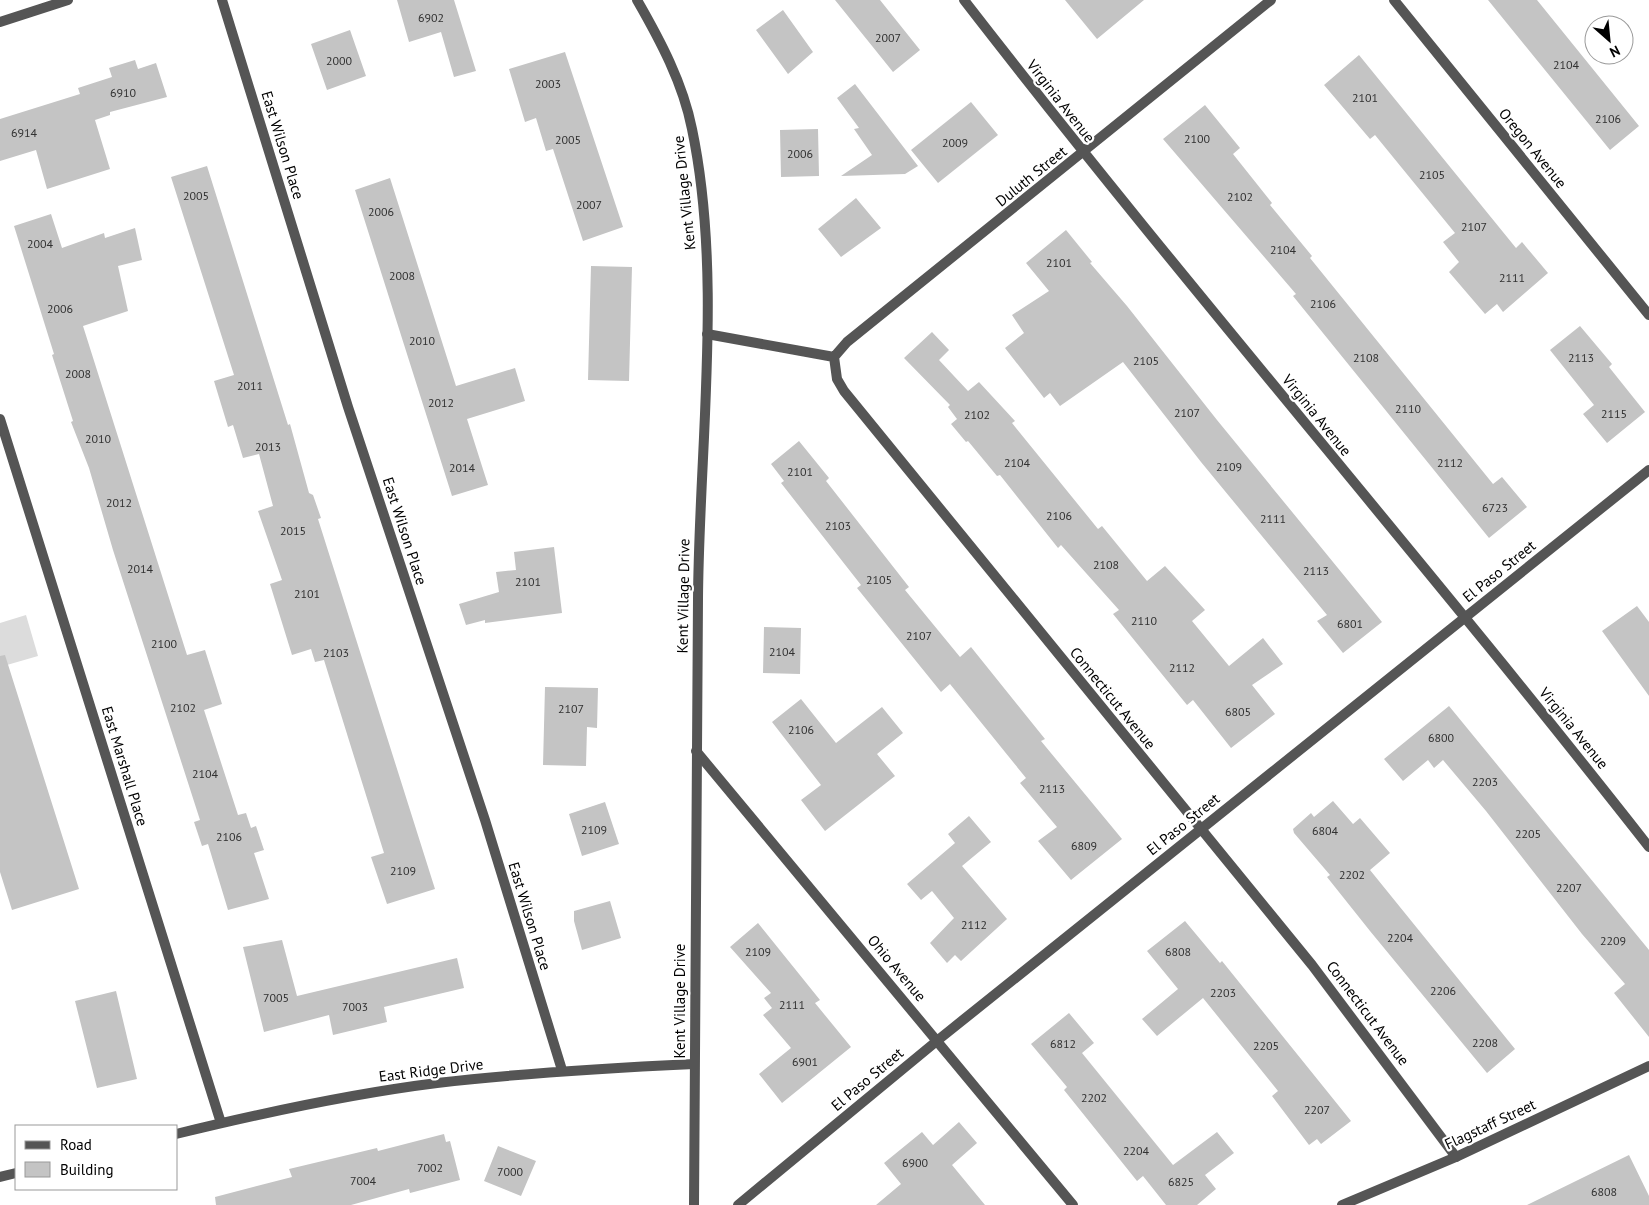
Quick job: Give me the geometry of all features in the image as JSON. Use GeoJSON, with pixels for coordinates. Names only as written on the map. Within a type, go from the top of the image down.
{"type":"FeatureCollection","features":[{"type":"Feature","properties":{"kind":"street"},"geometry":{"type":"LineString","coordinates":[[0,22],[68,0]]}},
{"type":"Feature","properties":{"kind":"street","name":"East Wilson Place"},"geometry":{"type":"LineString","coordinates":[[222,0],[345,398],[485,820],[562,1070]]}},
{"type":"Feature","properties":{"kind":"street","name":"Kent Village Drive"},"geometry":{"type":"LineString","coordinates":[[636,0],[668,57],[692,126],[702,190],[707,334],[698,545],[694,1205]]}},
{"type":"Feature","properties":{"kind":"street","name":"Virginia Avenue"},"geometry":{"type":"LineString","coordinates":[[964,0],[1083,154],[1465,618],[1649,847]]}},
{"type":"Feature","properties":{"kind":"street","name":"Duluth Street"},"geometry":{"type":"LineString","coordinates":[[834,357],[854,336],[1083,154],[1272,0]]}},
{"type":"Feature","properties":{"kind":"street","name":"Oregon Avenue"},"geometry":{"type":"LineString","coordinates":[[1394,0],[1649,315]]}},
{"type":"Feature","properties":{"kind":"street"},"geometry":{"type":"LineString","coordinates":[[707,334],[834,357]]}},
{"type":"Feature","properties":{"kind":"street","name":"Connecticut Avenue"},"geometry":{"type":"LineString","coordinates":[[834,357],[837,379],[844,391],[1312,965],[1456,1157]]}},
{"type":"Feature","properties":{"kind":"street","name":"East Marshall Place"},"geometry":{"type":"LineString","coordinates":[[0,419],[222,1123]]}},
{"type":"Feature","properties":{"kind":"street","name":"El Paso Street"},"geometry":{"type":"LineString","coordinates":[[738,1205],[938,1040],[1649,470]]}},
{"type":"Feature","properties":{"kind":"street","name":"Ohio Avenue"},"geometry":{"type":"LineString","coordinates":[[696,751],[938,1040],[1073,1205]]}},
{"type":"Feature","properties":{"kind":"street","name":"East Ridge Drive"},"geometry":{"type":"LineString","coordinates":[[178,1134],[364,1094],[437,1083],[562,1070],[694,1064]]}},
{"type":"Feature","properties":{"kind":"street","name":"Flagstaff Street"},"geometry":{"type":"LineString","coordinates":[[1342,1205],[1456,1157],[1649,1066]]}},
{"type":"Feature","properties":{"kind":"street"},"geometry":{"type":"LineString","coordinates":[[0,1177],[15,1173]]}},
{"type":"Feature","properties":{"kind":"shaded area"},"geometry":{"type":"Polygon","coordinates":[[[26,615],[38,656],[0,667],[0,623],[26,615]]]}},
{"type":"Feature","properties":{"kind":"building"},"geometry":{"type":"Polygon","coordinates":[[[397,0],[454,0],[476,71],[454,77],[441,32],[409,42],[397,0]]]}},
{"type":"Feature","properties":{"kind":"building"},"geometry":{"type":"Polygon","coordinates":[[[835,0],[880,0],[920,50],[893,72],[835,0]]]}},
{"type":"Feature","properties":{"kind":"building"},"geometry":{"type":"Polygon","coordinates":[[[1065,0],[1144,0],[1097,39],[1065,0]]]}},
{"type":"Feature","properties":{"kind":"building"},"geometry":{"type":"Polygon","coordinates":[[[1488,0],[1537,0],[1584,58],[1584,65],[1590,65],[1639,126],[1610,150],[1488,0]]]}},
{"type":"Feature","properties":{"kind":"building"},"geometry":{"type":"Polygon","coordinates":[[[783,10],[813,52],[788,74],[756,30],[783,10]]]}},
{"type":"Feature","properties":{"kind":"building"},"geometry":{"type":"Polygon","coordinates":[[[350,30],[366,76],[327,90],[311,44],[350,30]]]}},
{"type":"Feature","properties":{"kind":"building"},"geometry":{"type":"Polygon","coordinates":[[[565,52],[623,227],[583,241],[553,149],[546,151],[536,118],[525,122],[509,69],[565,52]]]}},
{"type":"Feature","properties":{"kind":"building"},"geometry":{"type":"Polygon","coordinates":[[[1359,55],[1516,248],[1522,242],[1548,273],[1503,312],[1497,304],[1485,314],[1449,272],[1459,262],[1443,242],[1455,233],[1375,135],[1370,139],[1324,85],[1359,55]]]}},
{"type":"Feature","properties":{"kind":"building"},"geometry":{"type":"Polygon","coordinates":[[[135,60],[138,69],[156,63],[167,97],[110,112],[110,115],[95,120],[110,169],[47,189],[36,150],[0,161],[0,119],[80,94],[78,88],[112,77],[109,68],[135,60]]]}},
{"type":"Feature","properties":{"kind":"building"},"geometry":{"type":"Polygon","coordinates":[[[855,84],[918,166],[905,174],[841,176],[872,155],[854,129],[859,128],[837,98],[855,84]]]}},
{"type":"Feature","properties":{"kind":"building"},"geometry":{"type":"Polygon","coordinates":[[[971,102],[998,135],[938,183],[911,150],[971,102]]]}},
{"type":"Feature","properties":{"kind":"building"},"geometry":{"type":"Polygon","coordinates":[[[1205,105],[1240,148],[1233,154],[1272,203],[1270,205],[1312,256],[1310,258],[1493,484],[1502,477],[1527,507],[1489,538],[1293,296],[1296,294],[1163,139],[1205,105]]]}},
{"type":"Feature","properties":{"kind":"building"},"geometry":{"type":"Polygon","coordinates":[[[818,129],[819,176],[781,177],[780,130],[818,129]]]}},
{"type":"Feature","properties":{"kind":"building"},"geometry":{"type":"Polygon","coordinates":[[[207,166],[288,425],[290,424],[309,493],[313,495],[321,518],[318,519],[435,889],[387,904],[371,857],[384,853],[324,660],[315,662],[311,649],[292,655],[270,584],[282,580],[258,511],[273,506],[259,454],[243,458],[233,425],[228,427],[214,381],[234,375],[171,177],[207,166]]]}},
{"type":"Feature","properties":{"kind":"building"},"geometry":{"type":"Polygon","coordinates":[[[390,178],[456,386],[515,368],[525,401],[467,419],[488,485],[452,496],[355,190],[390,178]]]}},
{"type":"Feature","properties":{"kind":"building"},"geometry":{"type":"Polygon","coordinates":[[[856,198],[881,228],[841,257],[818,229],[856,198]]]}},
{"type":"Feature","properties":{"kind":"building"},"geometry":{"type":"Polygon","coordinates":[[[51,214],[62,248],[104,233],[105,238],[135,228],[142,260],[118,266],[128,311],[83,326],[187,655],[205,650],[222,704],[204,710],[238,815],[246,813],[251,828],[256,826],[264,850],[254,853],[269,899],[228,910],[208,844],[202,846],[194,822],[200,820],[113,550],[89,468],[71,422],[73,421],[52,355],[54,354],[14,226],[51,214]]]}},
{"type":"Feature","properties":{"kind":"building"},"geometry":{"type":"Polygon","coordinates":[[[1066,230],[1092,262],[1090,263],[1127,306],[1217,420],[1382,622],[1343,653],[1317,621],[1327,615],[1201,462],[1123,362],[1060,406],[1050,393],[1044,398],[1005,348],[1024,333],[1012,315],[1049,291],[1026,263],[1066,230]]]}},
{"type":"Feature","properties":{"kind":"building"},"geometry":{"type":"Polygon","coordinates":[[[591,266],[632,267],[629,381],[588,380],[591,266]]]}},
{"type":"Feature","properties":{"kind":"building"},"geometry":{"type":"Polygon","coordinates":[[[1580,326],[1612,364],[1609,367],[1645,412],[1607,443],[1583,414],[1594,405],[1550,350],[1580,326]]]}},
{"type":"Feature","properties":{"kind":"building"},"geometry":{"type":"Polygon","coordinates":[[[932,332],[949,350],[939,360],[968,391],[979,382],[1015,421],[1012,423],[1098,529],[1102,526],[1147,581],[1165,566],[1205,610],[1192,621],[1229,666],[1263,638],[1283,664],[1252,685],[1275,714],[1231,748],[1193,700],[1187,705],[1113,614],[1119,610],[1061,545],[1058,548],[1000,475],[997,476],[968,441],[966,442],[951,424],[957,419],[948,407],[950,405],[904,358],[932,332]]]}},
{"type":"Feature","properties":{"kind":"building"},"geometry":{"type":"Polygon","coordinates":[[[799,441],[829,478],[826,481],[909,587],[905,590],[960,657],[971,647],[1045,739],[1041,741],[1122,839],[1071,880],[1038,841],[1057,827],[1020,783],[1026,778],[950,684],[941,692],[857,588],[861,585],[781,483],[784,481],[771,464],[799,441]]]}},
{"type":"Feature","properties":{"kind":"building"},"geometry":{"type":"Polygon","coordinates":[[[554,547],[562,613],[485,623],[485,620],[466,625],[459,604],[499,592],[496,572],[516,570],[514,552],[554,547]]]}},
{"type":"Feature","properties":{"kind":"building"},"geometry":{"type":"Polygon","coordinates":[[[1637,606],[1649,622],[1649,696],[1602,631],[1637,606]]]}},
{"type":"Feature","properties":{"kind":"building"},"geometry":{"type":"Polygon","coordinates":[[[764,627],[801,628],[800,674],[763,673],[764,627]]]}},
{"type":"Feature","properties":{"kind":"building"},"geometry":{"type":"Polygon","coordinates":[[[5,655],[79,889],[12,910],[0,872],[0,656],[5,655]]]}},
{"type":"Feature","properties":{"kind":"building"},"geometry":{"type":"Polygon","coordinates":[[[545,687],[598,688],[597,728],[587,727],[586,766],[543,765],[545,687]]]}},
{"type":"Feature","properties":{"kind":"building"},"geometry":{"type":"Polygon","coordinates":[[[801,699],[836,743],[882,707],[903,733],[877,754],[895,776],[825,831],[801,800],[821,785],[772,722],[801,699]]]}},
{"type":"Feature","properties":{"kind":"building"},"geometry":{"type":"Polygon","coordinates":[[[1449,706],[1649,950],[1649,1037],[1614,993],[1625,984],[1582,934],[1486,811],[1443,760],[1434,768],[1428,760],[1403,781],[1384,759],[1449,706]]]}},
{"type":"Feature","properties":{"kind":"building"},"geometry":{"type":"Polygon","coordinates":[[[1333,801],[1353,824],[1360,818],[1390,853],[1370,870],[1515,1049],[1487,1073],[1370,931],[1327,877],[1330,875],[1294,833],[1293,829],[1311,813],[1314,817],[1333,801]]]}},
{"type":"Feature","properties":{"kind":"building"},"geometry":{"type":"Polygon","coordinates":[[[605,802],[619,844],[582,856],[569,814],[605,802]]]}},
{"type":"Feature","properties":{"kind":"building"},"geometry":{"type":"Polygon","coordinates":[[[969,816],[991,842],[962,866],[1007,919],[961,961],[955,955],[947,963],[930,943],[954,918],[932,891],[921,900],[907,884],[955,843],[948,834],[969,816]]]}},
{"type":"Feature","properties":{"kind":"building"},"geometry":{"type":"Polygon","coordinates":[[[610,901],[621,938],[582,950],[574,921],[574,911],[610,901]]]}},
{"type":"Feature","properties":{"kind":"building"},"geometry":{"type":"Polygon","coordinates":[[[1185,921],[1220,963],[1222,961],[1351,1121],[1321,1144],[1317,1139],[1309,1145],[1272,1096],[1278,1091],[1203,998],[1157,1036],[1142,1019],[1178,989],[1147,951],[1185,921]]]}},
{"type":"Feature","properties":{"kind":"building"},"geometry":{"type":"Polygon","coordinates":[[[758,923],[820,1000],[815,1003],[851,1047],[782,1103],[759,1074],[791,1048],[763,1015],[772,1008],[764,998],[771,993],[730,947],[758,923]]]}},
{"type":"Feature","properties":{"kind":"building"},"geometry":{"type":"Polygon","coordinates":[[[282,940],[297,996],[457,958],[464,988],[384,1007],[387,1022],[333,1035],[329,1015],[264,1032],[243,947],[282,940]]]}},
{"type":"Feature","properties":{"kind":"building"},"geometry":{"type":"Polygon","coordinates":[[[116,991],[137,1079],[97,1088],[75,1001],[116,991]]]}},
{"type":"Feature","properties":{"kind":"building"},"geometry":{"type":"Polygon","coordinates":[[[1069,1013],[1094,1043],[1082,1053],[1173,1165],[1217,1132],[1234,1153],[1205,1175],[1216,1189],[1197,1205],[1166,1205],[1143,1176],[1137,1181],[1064,1090],[1067,1087],[1031,1044],[1069,1013]]]}},
{"type":"Feature","properties":{"kind":"building"},"geometry":{"type":"Polygon","coordinates":[[[959,1122],[977,1143],[952,1165],[985,1205],[876,1205],[901,1184],[884,1163],[922,1132],[933,1145],[959,1122]]]}},
{"type":"Feature","properties":{"kind":"building"},"geometry":{"type":"Polygon","coordinates":[[[444,1134],[446,1142],[450,1141],[460,1180],[410,1193],[409,1189],[351,1205],[216,1205],[215,1197],[292,1177],[289,1169],[377,1148],[378,1151],[444,1134]]]}},
{"type":"Feature","properties":{"kind":"building"},"geometry":{"type":"Polygon","coordinates":[[[498,1146],[536,1161],[521,1196],[484,1181],[498,1146]]]}},
{"type":"Feature","properties":{"kind":"building"},"geometry":{"type":"Polygon","coordinates":[[[1629,1155],[1649,1196],[1649,1205],[1527,1205],[1629,1155]]]}}]}
